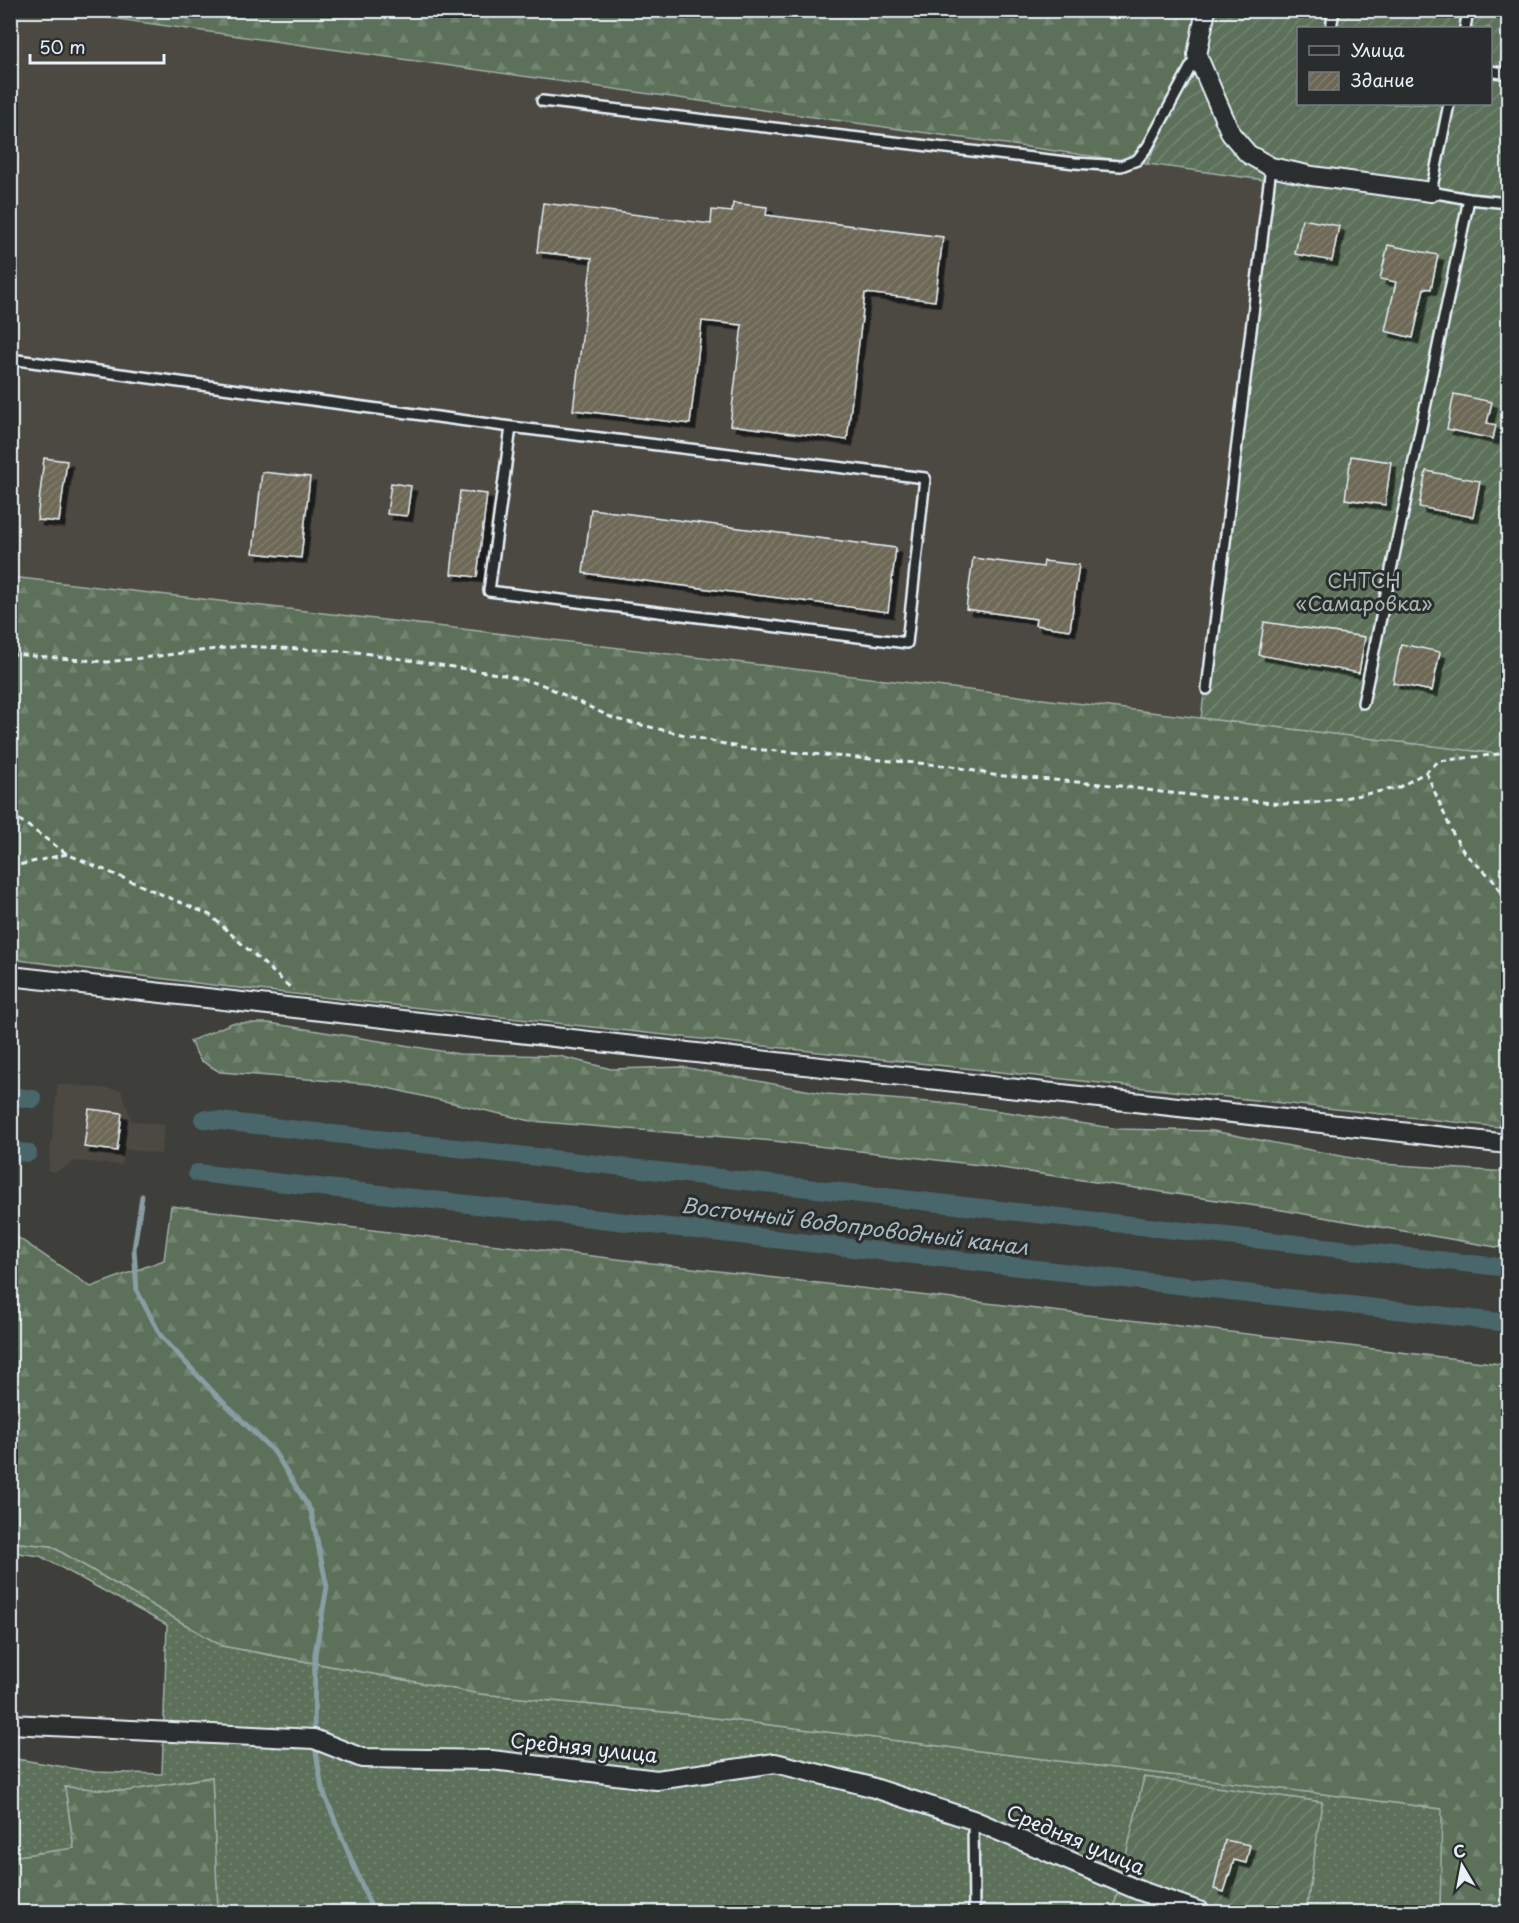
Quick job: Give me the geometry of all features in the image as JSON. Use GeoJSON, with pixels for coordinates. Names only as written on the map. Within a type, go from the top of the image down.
{"type":"FeatureCollection","features":[{"type":"Feature","properties":{"kind":"street"},"geometry":{"type":"LineString","coordinates":[[1206,10],[1197,55],[1231,134],[1248,154],[1271,167],[1312,176],[1431,192]]}},
{"type":"Feature","properties":{"kind":"street"},"geometry":{"type":"LineString","coordinates":[[10,976],[1503,1144]]}},
{"type":"Feature","properties":{"kind":"street","name":"Средняя улица"},"geometry":{"type":"LineString","coordinates":[[10,1724],[314,1739],[362,1758],[492,1760],[657,1780],[775,1763],[868,1786],[973,1820],[1138,1890],[1201,1912]]}},
{"type":"Feature","properties":{"kind":"lane"},"geometry":{"type":"LineString","coordinates":[[1331,27],[1334,10]]}},
{"type":"Feature","properties":{"kind":"lane"},"geometry":{"type":"LineString","coordinates":[[1465,27],[1468,10]]}},
{"type":"Feature","properties":{"kind":"lane"},"geometry":{"type":"LineString","coordinates":[[542,101],[1075,163],[1121,166],[1137,160],[1148,146],[1197,55]]}},
{"type":"Feature","properties":{"kind":"lane"},"geometry":{"type":"LineString","coordinates":[[1492,71],[1509,74]]}},
{"type":"Feature","properties":{"kind":"lane"},"geometry":{"type":"LineString","coordinates":[[1449,105],[1431,192],[1509,203]]}},
{"type":"Feature","properties":{"kind":"lane"},"geometry":{"type":"LineString","coordinates":[[1207,689],[1271,167]]}},
{"type":"Feature","properties":{"kind":"lane"},"geometry":{"type":"LineString","coordinates":[[1364,703],[1469,199]]}},
{"type":"Feature","properties":{"kind":"lane"},"geometry":{"type":"LineString","coordinates":[[10,359],[511,427],[925,478],[907,643],[489,591],[511,427]]}},
{"type":"Feature","properties":{"kind":"lane"},"geometry":{"type":"LineString","coordinates":[[973,1820],[974,1912]]}},
{"type":"Feature","properties":{"kind":"path"},"geometry":{"type":"LineString","coordinates":[[10,654],[107,662],[243,646],[357,652],[504,675],[543,685],[615,719],[742,748],[952,766],[993,775],[1113,785],[1282,804],[1322,802],[1398,789],[1426,772],[1438,761],[1509,753]]}},
{"type":"Feature","properties":{"kind":"path"},"geometry":{"type":"LineString","coordinates":[[1426,772],[1453,834],[1466,854],[1492,878],[1509,904]]}},
{"type":"Feature","properties":{"kind":"path"},"geometry":{"type":"LineString","coordinates":[[10,813],[67,854],[210,915],[317,1011]]}},
{"type":"Feature","properties":{"kind":"path"},"geometry":{"type":"LineString","coordinates":[[10,867],[67,854]]}},
{"type":"Feature","properties":{"kind":"path"},"geometry":{"type":"LineString","coordinates":[[1509,990],[1504,1000],[1509,1032]]}},
{"type":"Feature","properties":{"kind":"path"},"geometry":{"type":"LineString","coordinates":[[1503,1144],[1508,1070]]}},
{"type":"Feature","properties":{"kind":"shaded area"},"geometry":{"type":"Polygon","coordinates":[[[11,11],[61,11],[1271,181],[1201,718],[11,577],[11,11]]]}},
{"type":"Feature","properties":{"kind":"shaded area"},"geometry":{"type":"Polygon","coordinates":[[[58,1084],[121,1090],[132,1121],[165,1125],[161,1154],[125,1149],[122,1165],[76,1161],[56,1172],[48,1171],[58,1084]]]}},
{"type":"Feature","properties":{"kind":"green space"},"geometry":{"type":"Polygon","coordinates":[[[61,11],[1202,11],[1185,87],[1147,164],[61,11]]]}},
{"type":"Feature","properties":{"kind":"green space","name":"СНТСН «Самаровка»"},"geometry":{"type":"Polygon","coordinates":[[[1202,11],[1508,11],[1508,755],[1201,718],[1271,181],[1147,164],[1185,87],[1202,11]]]}},
{"type":"Feature","properties":{"kind":"green space"},"geometry":{"type":"Polygon","coordinates":[[[11,577],[1508,755],[1508,1128],[212,985],[11,959],[11,577]]]}},
{"type":"Feature","properties":{"kind":"green space"},"geometry":{"type":"Polygon","coordinates":[[[232,1023],[269,1023],[459,1054],[559,1056],[611,1069],[683,1067],[827,1094],[953,1104],[1119,1129],[1213,1131],[1382,1164],[1508,1172],[1508,1249],[1270,1208],[988,1166],[774,1141],[531,1121],[370,1084],[220,1072],[200,1060],[190,1041],[232,1023]]]}},
{"type":"Feature","properties":{"kind":"green space"},"geometry":{"type":"Polygon","coordinates":[[[171,1206],[1508,1365],[1508,1912],[1440,1912],[1442,1809],[675,1713],[481,1694],[222,1646],[51,1546],[11,1542],[11,1233],[91,1287],[164,1260],[171,1206]]]}},
{"type":"Feature","properties":{"kind":"green space"},"geometry":{"type":"Polygon","coordinates":[[[11,1542],[51,1546],[222,1646],[481,1694],[675,1713],[1443,1809],[1440,1912],[1306,1912],[1322,1802],[1144,1777],[1113,1912],[218,1912],[212,1777],[127,1791],[65,1787],[74,1849],[11,1857],[10,1758],[95,1772],[162,1774],[167,1625],[40,1556],[11,1552],[11,1542]]]}},
{"type":"Feature","properties":{"kind":"green space"},"geometry":{"type":"Polygon","coordinates":[[[212,1777],[218,1912],[12,1912],[11,1857],[74,1848],[65,1787],[127,1791],[212,1777]]]}},
{"type":"Feature","properties":{"kind":"green space"},"geometry":{"type":"Polygon","coordinates":[[[1144,1777],[1322,1802],[1306,1912],[1113,1912],[1144,1777]]]}},
{"type":"Feature","properties":{"kind":"building"},"geometry":{"type":"Polygon","coordinates":[[[543,203],[711,224],[712,210],[732,212],[733,203],[767,207],[766,215],[943,237],[935,301],[865,293],[847,440],[730,425],[742,325],[702,321],[690,424],[573,410],[592,258],[537,252],[543,203]]]}},
{"type":"Feature","properties":{"kind":"building"},"geometry":{"type":"Polygon","coordinates":[[[1302,219],[1339,226],[1332,261],[1295,254],[1302,219]]]}},
{"type":"Feature","properties":{"kind":"building"},"geometry":{"type":"Polygon","coordinates":[[[1388,245],[1438,255],[1431,289],[1424,288],[1413,338],[1385,331],[1396,282],[1380,279],[1388,245]]]}},
{"type":"Feature","properties":{"kind":"building"},"geometry":{"type":"Polygon","coordinates":[[[1454,394],[1492,402],[1487,423],[1496,425],[1493,439],[1447,429],[1454,394]]]}},
{"type":"Feature","properties":{"kind":"building"},"geometry":{"type":"Polygon","coordinates":[[[1351,456],[1391,462],[1385,505],[1345,499],[1351,456]]]}},
{"type":"Feature","properties":{"kind":"building"},"geometry":{"type":"Polygon","coordinates":[[[44,458],[67,461],[59,522],[37,520],[44,458]]]}},
{"type":"Feature","properties":{"kind":"building"},"geometry":{"type":"Polygon","coordinates":[[[1426,471],[1480,481],[1473,517],[1419,507],[1426,471]]]}},
{"type":"Feature","properties":{"kind":"building"},"geometry":{"type":"Polygon","coordinates":[[[262,472],[310,477],[301,558],[253,553],[262,472]]]}},
{"type":"Feature","properties":{"kind":"building"},"geometry":{"type":"Polygon","coordinates":[[[391,483],[411,486],[407,516],[387,514],[391,483]]]}},
{"type":"Feature","properties":{"kind":"building"},"geometry":{"type":"Polygon","coordinates":[[[460,491],[487,494],[477,577],[451,574],[460,491]]]}},
{"type":"Feature","properties":{"kind":"building"},"geometry":{"type":"Polygon","coordinates":[[[591,509],[896,548],[888,612],[583,573],[591,509]]]}},
{"type":"Feature","properties":{"kind":"building"},"geometry":{"type":"Polygon","coordinates":[[[973,558],[1043,567],[1044,561],[1079,565],[1070,630],[1035,625],[1036,619],[966,609],[973,558]]]}},
{"type":"Feature","properties":{"kind":"building"},"geometry":{"type":"Polygon","coordinates":[[[1264,622],[1365,637],[1359,673],[1259,655],[1264,622]]]}},
{"type":"Feature","properties":{"kind":"building"},"geometry":{"type":"Polygon","coordinates":[[[1401,644],[1440,652],[1432,691],[1393,683],[1401,644]]]}},
{"type":"Feature","properties":{"kind":"building"},"geometry":{"type":"Polygon","coordinates":[[[89,1109],[122,1113],[117,1151],[84,1147],[89,1109]]]}},
{"type":"Feature","properties":{"kind":"building"},"geometry":{"type":"Polygon","coordinates":[[[1225,1840],[1250,1845],[1246,1863],[1234,1860],[1224,1892],[1214,1889],[1225,1840]]]}},
{"type":"Feature","properties":{"kind":"waterway","name":"Восточный водопроводный канал"},"geometry":{"type":"LineString","coordinates":[[10,1096],[33,1099]]}},
{"type":"Feature","properties":{"kind":"waterway","name":"Восточный водопроводный канал"},"geometry":{"type":"LineString","coordinates":[[203,1119],[1508,1268]]}},
{"type":"Feature","properties":{"kind":"waterway","name":"Восточный водопроводный канал"},"geometry":{"type":"LineString","coordinates":[[10,1151],[28,1153]]}},
{"type":"Feature","properties":{"kind":"waterway","name":"Восточный водопроводный канал"},"geometry":{"type":"LineString","coordinates":[[197,1173],[1508,1323]]}},
{"type":"Feature","properties":{"kind":"waterway"},"geometry":{"type":"LineString","coordinates":[[142,1196],[134,1249],[137,1291],[161,1336],[214,1393],[275,1453],[311,1511],[327,1587],[315,1654],[314,1739],[322,1789],[373,1912]]}}]}
